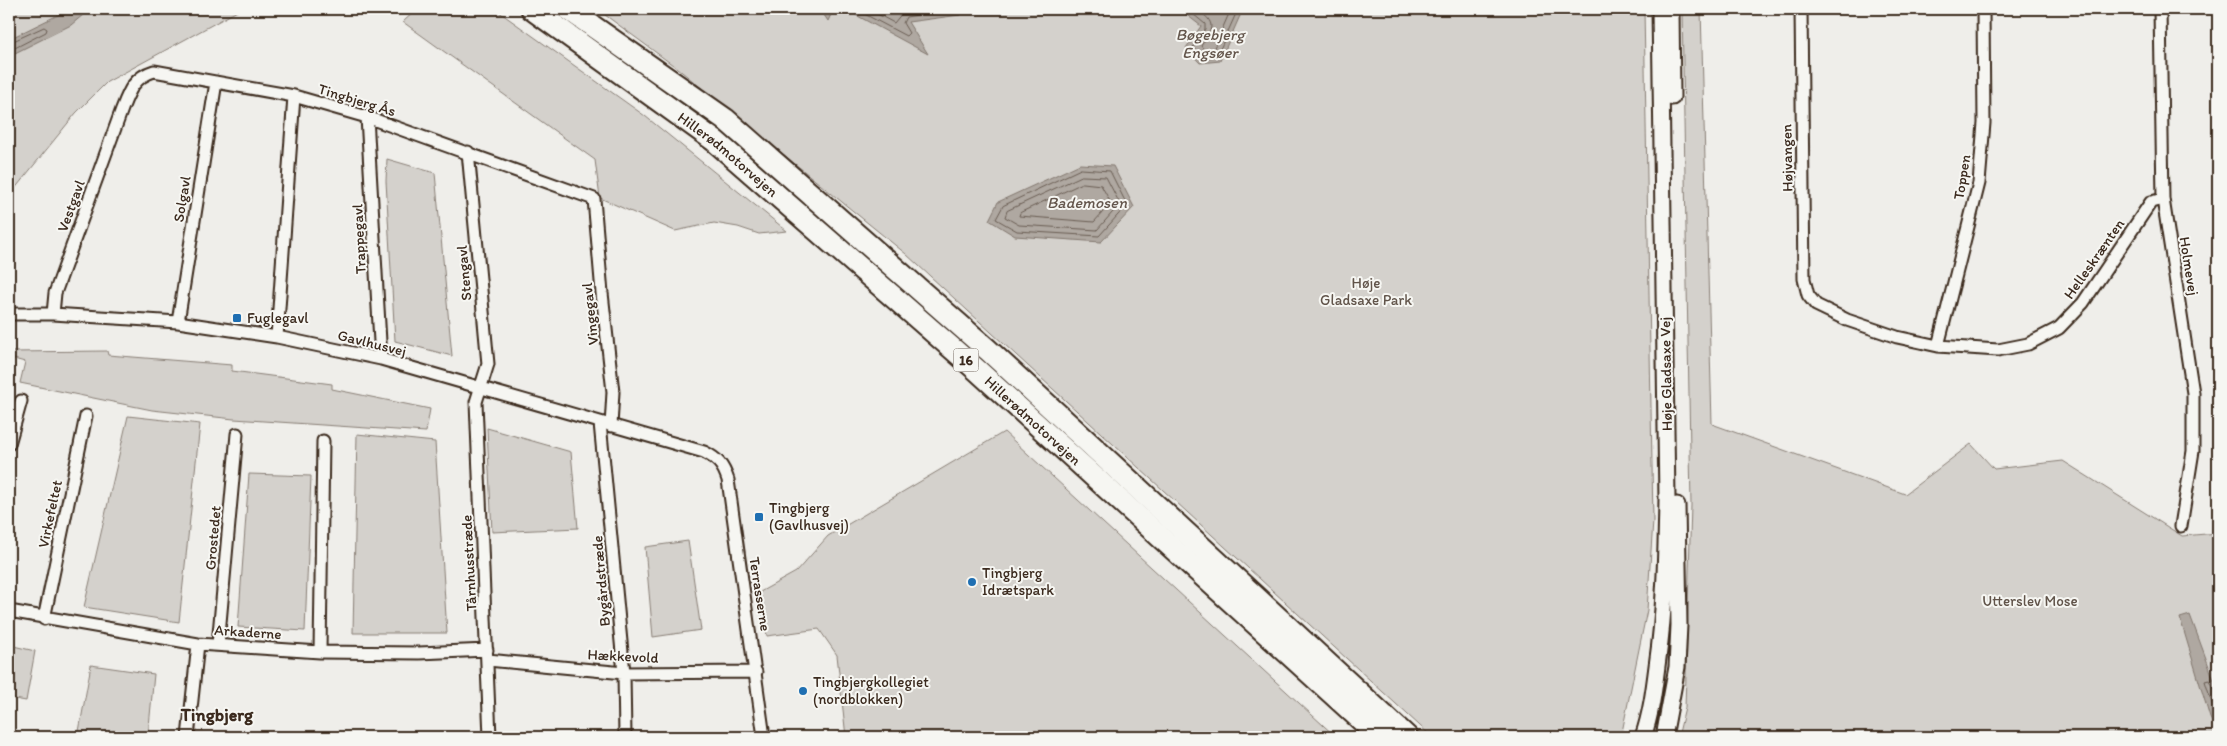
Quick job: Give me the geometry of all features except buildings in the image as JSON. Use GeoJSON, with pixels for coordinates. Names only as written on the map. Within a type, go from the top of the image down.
{"type":"FeatureCollection","features":[{"type":"Feature","properties":{"kind":"highway","name":"Hillerødmotorvejen"},"geometry":{"type":"LineString","coordinates":[[532,9],[716,141],[977,370],[1380,737]]}},
{"type":"Feature","properties":{"kind":"highway","name":"Hillerødmotorvejen"},"geometry":{"type":"LineString","coordinates":[[568,9],[732,126],[988,350],[1407,737]]}},
{"type":"Feature","properties":{"kind":"street","name":"Høje Gladsaxe Vej"},"geometry":{"type":"LineString","coordinates":[[1643,737],[1652,698],[1663,622],[1668,498],[1660,9]]}},
{"type":"Feature","properties":{"kind":"street","name":"Høje Gladsaxe Vej"},"geometry":{"type":"LineString","coordinates":[[1664,737],[1677,667],[1679,625],[1671,9]]}},
{"type":"Feature","properties":{"kind":"street","name":"Højvangen"},"geometry":{"type":"LineString","coordinates":[[1801,9],[1804,278],[1808,296],[1816,305]]}},
{"type":"Feature","properties":{"kind":"street","name":"Toppen"},"geometry":{"type":"LineString","coordinates":[[1938,346],[1979,183],[1984,123],[1983,9]]}},
{"type":"Feature","properties":{"kind":"street","name":"Holmevej"},"geometry":{"type":"LineString","coordinates":[[2160,9],[2163,199],[2193,394],[2193,451],[2181,526]]}},
{"type":"Feature","properties":{"kind":"street","name":"Tingbjerg Ås"},"geometry":{"type":"LineString","coordinates":[[122,109],[131,88],[144,74],[154,71],[294,96],[367,117],[594,199]]}},
{"type":"Feature","properties":{"kind":"street","name":"Solgavl"},"geometry":{"type":"LineString","coordinates":[[178,322],[216,82]]}},
{"type":"Feature","properties":{"kind":"street"},"geometry":{"type":"LineString","coordinates":[[277,337],[294,96]]}},
{"type":"Feature","properties":{"kind":"street","name":"Vestgavl"},"geometry":{"type":"LineString","coordinates":[[53,314],[55,294],[122,109]]}},
{"type":"Feature","properties":{"kind":"street","name":"Trappegavl"},"geometry":{"type":"LineString","coordinates":[[367,117],[381,359]]}},
{"type":"Feature","properties":{"kind":"street","name":"Stengavl"},"geometry":{"type":"LineString","coordinates":[[468,152],[488,364],[481,389]]}},
{"type":"Feature","properties":{"kind":"street","name":"Vingegavl"},"geometry":{"type":"LineString","coordinates":[[594,199],[613,392],[606,425]]}},
{"type":"Feature","properties":{"kind":"street","name":"Helleskrænten"},"geometry":{"type":"LineString","coordinates":[[1816,305],[1847,320],[1897,337],[1938,346],[1998,350],[2028,344],[2058,328],[2083,303],[2151,202],[2163,199]]}},
{"type":"Feature","properties":{"kind":"street","name":"Gavlhusvej"},"geometry":{"type":"LineString","coordinates":[[9,314],[53,314],[178,322],[277,337],[381,359],[704,452],[716,458]]}},
{"type":"Feature","properties":{"kind":"street","name":"Tårnhusstræde"},"geometry":{"type":"LineString","coordinates":[[481,389],[476,402],[490,737]]}},
{"type":"Feature","properties":{"kind":"street"},"geometry":{"type":"LineString","coordinates":[[9,444],[21,402]]}},
{"type":"Feature","properties":{"kind":"street","name":"Virkefeltet"},"geometry":{"type":"LineString","coordinates":[[44,619],[86,416]]}},
{"type":"Feature","properties":{"kind":"street","name":"Bygårdstræde"},"geometry":{"type":"LineString","coordinates":[[606,425],[624,673],[625,737]]}},
{"type":"Feature","properties":{"kind":"street","name":"Grostedet"},"geometry":{"type":"LineString","coordinates":[[218,645],[237,434]]}},
{"type":"Feature","properties":{"kind":"street"},"geometry":{"type":"LineString","coordinates":[[320,652],[324,441]]}},
{"type":"Feature","properties":{"kind":"street","name":"Terrasserne"},"geometry":{"type":"LineString","coordinates":[[716,458],[724,467],[728,480],[764,737]]}},
{"type":"Feature","properties":{"kind":"street","name":"Arkaderne"},"geometry":{"type":"LineString","coordinates":[[9,611],[44,619],[198,644],[320,652],[488,655]]}},
{"type":"Feature","properties":{"kind":"street"},"geometry":{"type":"LineString","coordinates":[[188,737],[198,644]]}},
{"type":"Feature","properties":{"kind":"street","name":"Hækkevold"},"geometry":{"type":"LineString","coordinates":[[488,655],[624,673],[756,672]]}},
{"type":"Feature","properties":{"kind":"green space"},"geometry":{"type":"Polygon","coordinates":[[[9,9],[241,9],[107,82],[76,113],[9,196],[9,9]]]}},
{"type":"Feature","properties":{"kind":"green space"},"geometry":{"type":"Polygon","coordinates":[[[417,9],[495,9],[645,116],[787,231],[759,234],[738,227],[714,223],[675,231],[600,198],[595,160],[403,22],[417,9]]]}},
{"type":"Feature","properties":{"kind":"green space","name":"Høje Gladsaxe Park"},"geometry":{"type":"Polygon","coordinates":[[[597,9],[1644,9],[1653,521],[1647,610],[1621,737],[1432,737],[906,254],[677,68],[597,9]]]}},
{"type":"Feature","properties":{"kind":"green space","name":"Utterslev Mose"},"geometry":{"type":"Polygon","coordinates":[[[1682,9],[1701,9],[1712,424],[1905,494],[1971,444],[1994,469],[2063,461],[2182,536],[2218,533],[2218,737],[1678,737],[1685,708],[1691,505],[1682,9]]]}},
{"type":"Feature","properties":{"kind":"green space"},"geometry":{"type":"Polygon","coordinates":[[[387,159],[435,173],[452,356],[395,341],[386,181],[387,159]]]}},
{"type":"Feature","properties":{"kind":"green space"},"geometry":{"type":"Polygon","coordinates":[[[107,351],[108,355],[232,365],[232,371],[332,384],[332,389],[430,409],[426,432],[234,419],[152,410],[20,383],[25,362],[10,358],[10,352],[107,351]]]}},
{"type":"Feature","properties":{"kind":"green space"},"geometry":{"type":"Polygon","coordinates":[[[128,416],[200,424],[179,622],[84,607],[128,416]]]}},
{"type":"Feature","properties":{"kind":"green space"},"geometry":{"type":"Polygon","coordinates":[[[487,428],[571,452],[578,528],[492,532],[487,428]]]}},
{"type":"Feature","properties":{"kind":"green space","name":"Tingbjerg Idrætspark"},"geometry":{"type":"Polygon","coordinates":[[[1004,432],[1336,737],[846,737],[837,655],[819,629],[767,636],[760,592],[796,572],[828,536],[1004,432]]]}},
{"type":"Feature","properties":{"kind":"green space"},"geometry":{"type":"Polygon","coordinates":[[[357,434],[435,442],[447,633],[353,633],[357,434]]]}},
{"type":"Feature","properties":{"kind":"green space"},"geometry":{"type":"Polygon","coordinates":[[[249,474],[311,476],[305,631],[238,627],[249,474]]]}},
{"type":"Feature","properties":{"kind":"green space"},"geometry":{"type":"Polygon","coordinates":[[[688,541],[701,630],[653,637],[645,547],[688,541]]]}},
{"type":"Feature","properties":{"kind":"green space"},"geometry":{"type":"Polygon","coordinates":[[[9,645],[35,651],[26,701],[9,698],[9,645]]]}},
{"type":"Feature","properties":{"kind":"green space"},"geometry":{"type":"Polygon","coordinates":[[[91,665],[154,674],[148,737],[78,737],[91,665]]]}},
{"type":"Feature","properties":{"kind":"water"},"geometry":{"type":"Polygon","coordinates":[[[67,9],[90,9],[71,25],[9,56],[9,39],[67,9]]]}},
{"type":"Feature","properties":{"kind":"water"},"geometry":{"type":"Polygon","coordinates":[[[820,9],[959,9],[960,15],[908,22],[928,54],[854,14],[833,10],[828,21],[820,9]]]}},
{"type":"Feature","properties":{"kind":"water","name":"Bøgebjerg Engsøer"},"geometry":{"type":"Polygon","coordinates":[[[1179,9],[1243,9],[1220,61],[1200,63],[1186,48],[1201,26],[1179,9]]]}},
{"type":"Feature","properties":{"kind":"water","name":"Bademosen"},"geometry":{"type":"Polygon","coordinates":[[[1080,164],[1113,166],[1134,207],[1101,242],[1015,236],[989,220],[998,202],[1080,164]]]}},
{"type":"Feature","properties":{"kind":"water"},"geometry":{"type":"Polygon","coordinates":[[[2190,615],[2218,691],[2218,734],[2210,718],[2180,618],[2190,615]]]}},
{"type":"Feature","properties":{"kind":"place","name":"Fuglegavl"},"geometry":{"type":"Point","coordinates":[237,318]}},
{"type":"Feature","properties":{"kind":"place","name":"Tingbjerg (Gavlhusvej)"},"geometry":{"type":"Point","coordinates":[759,517]}},
{"type":"Feature","properties":{"kind":"place","name":"Tingbjerg Idrætspark"},"geometry":{"type":"Point","coordinates":[972,582]}},
{"type":"Feature","properties":{"kind":"place","name":"Tingbjergkollegiet (nordblokken)"},"geometry":{"type":"Point","coordinates":[803,691]}},
{"type":"Feature","properties":{"kind":"district","name":"Tingbjerg"},"geometry":{"type":"Point","coordinates":[217,715]}}]}
